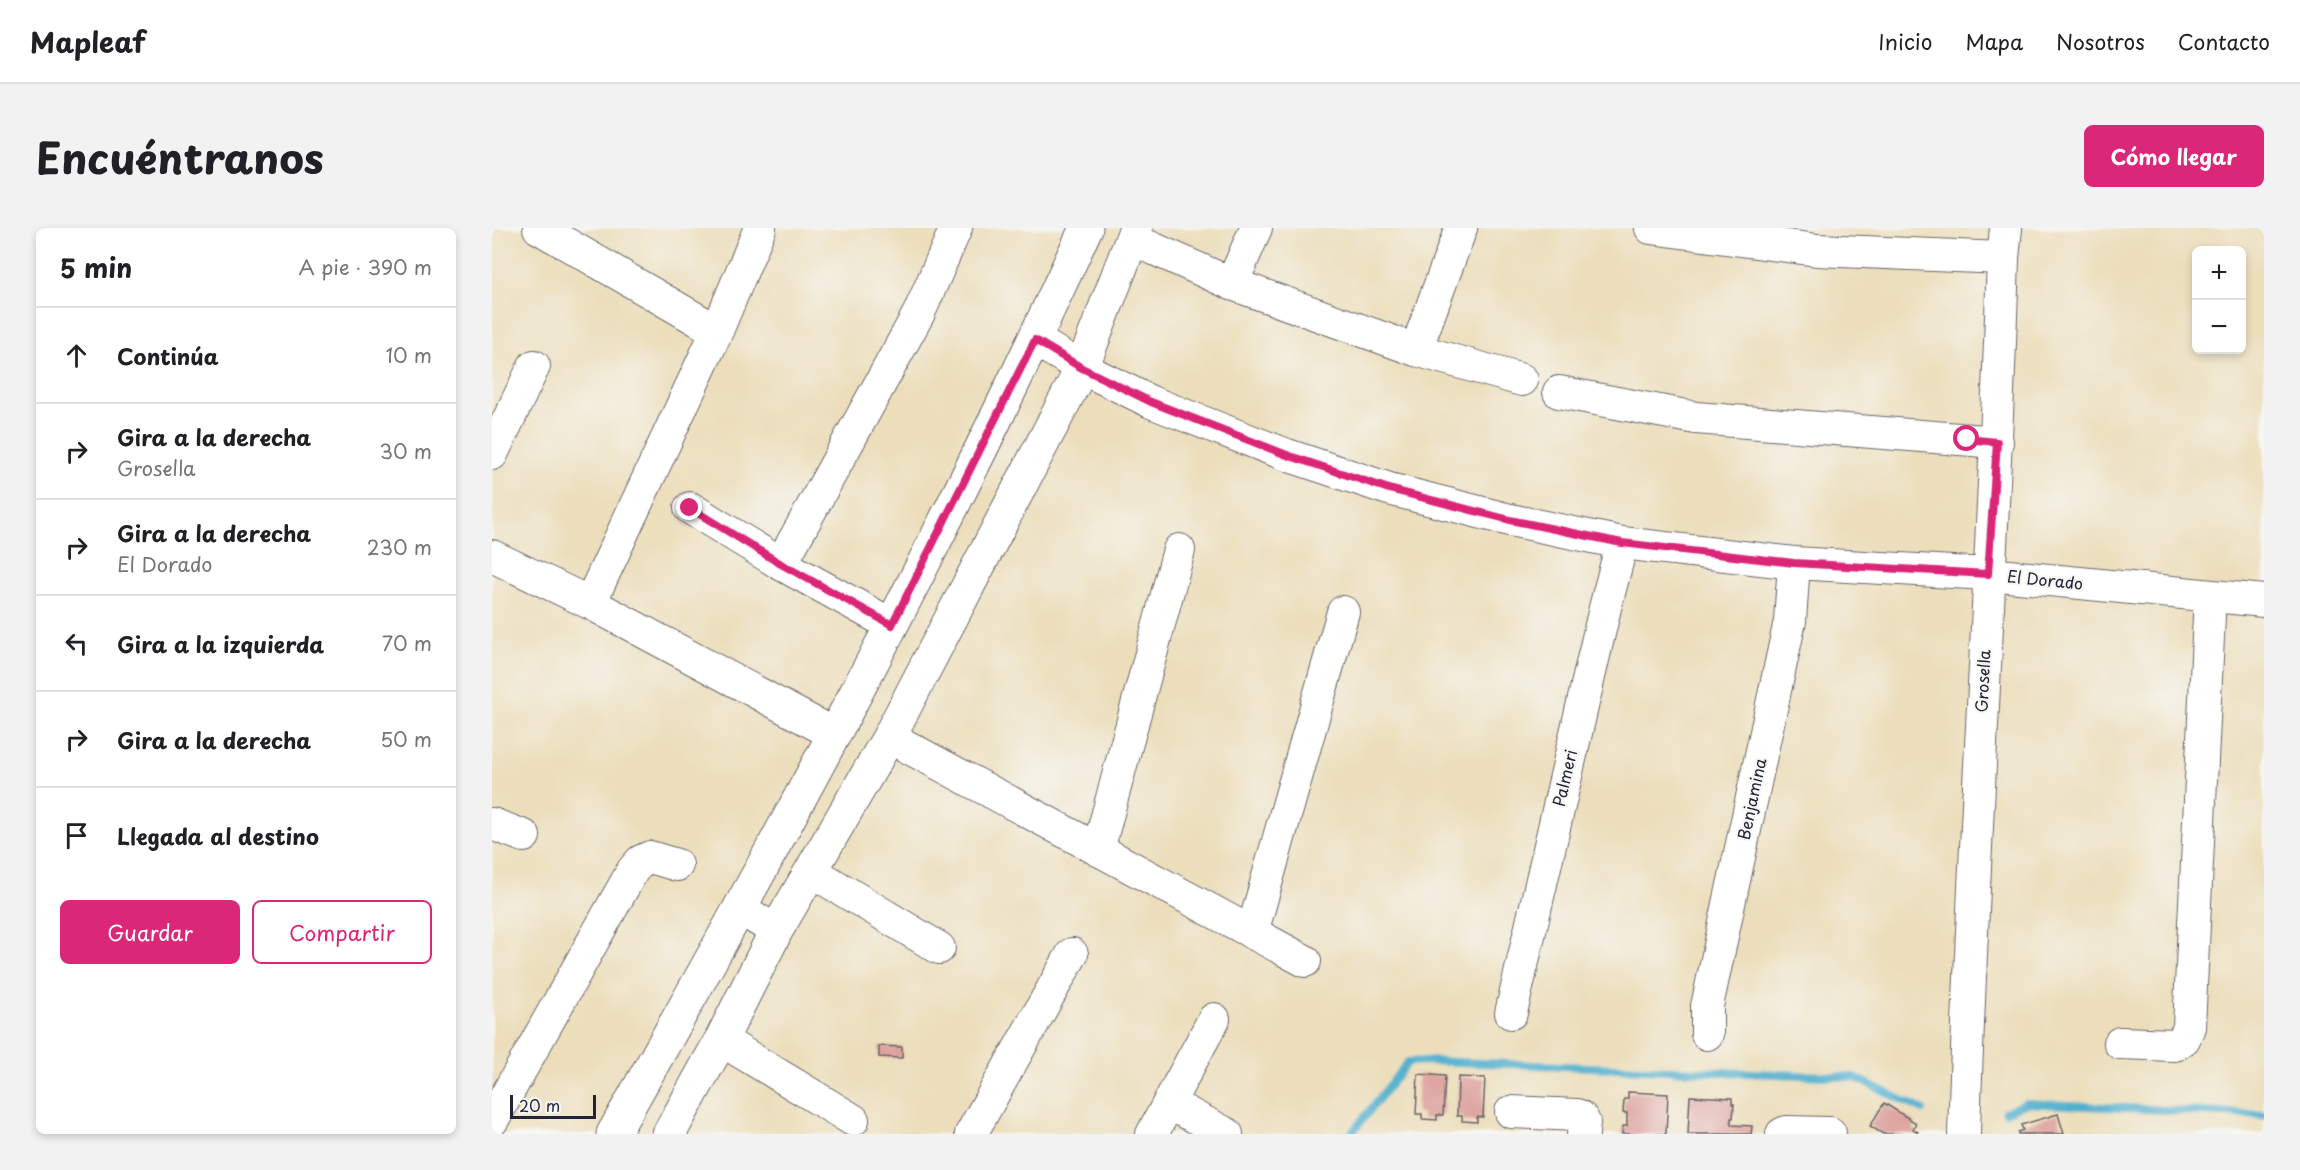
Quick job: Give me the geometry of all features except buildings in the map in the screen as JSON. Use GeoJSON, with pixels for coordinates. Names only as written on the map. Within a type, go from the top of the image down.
{"type":"FeatureCollection","features":[{"type":"Feature","properties":{"kind":"street"},"geometry":{"type":"LineString","coordinates":[[539,228],[717,331]]}},
{"type":"Feature","properties":{"kind":"street"},"geometry":{"type":"LineString","coordinates":[[590,603],[717,331],[760,228]]}},
{"type":"Feature","properties":{"kind":"street"},"geometry":{"type":"LineString","coordinates":[[781,564],[920,313],[956,228]]}},
{"type":"Feature","properties":{"kind":"street"},"geometry":{"type":"LineString","coordinates":[[614,1134],[741,909],[892,625],[1035,340],[1086,228]]}},
{"type":"Feature","properties":{"kind":"street"},"geometry":{"type":"LineString","coordinates":[[1232,284],[1256,228]]}},
{"type":"Feature","properties":{"kind":"street"},"geometry":{"type":"LineString","coordinates":[[1416,350],[1461,228]]}},
{"type":"Feature","properties":{"kind":"street"},"geometry":{"type":"LineString","coordinates":[[1651,228],[1818,239],[2005,243]]}},
{"type":"Feature","properties":{"kind":"street"},"geometry":{"type":"LineString","coordinates":[[669,1134],[721,1040],[776,931],[889,737],[1082,368],[1134,234],[1232,284],[1416,350],[1522,380]]}},
{"type":"Feature","properties":{"kind":"street","name":"Grosella"},"geometry":{"type":"LineString","coordinates":[[1964,1134],[2005,243]]}},
{"type":"Feature","properties":{"kind":"street","name":"El Dorado"},"geometry":{"type":"LineString","coordinates":[[1035,340],[1082,368],[1172,410],[1287,455],[1389,489],[1510,520],[1622,543],[1794,563],[1988,574],[2264,601]]}},
{"type":"Feature","properties":{"kind":"street"},"geometry":{"type":"LineString","coordinates":[[492,454],[534,366]]}},
{"type":"Feature","properties":{"kind":"street"},"geometry":{"type":"LineString","coordinates":[[1559,392],[1696,418],[1997,442]]}},
{"type":"Feature","properties":{"kind":"street"},"geometry":{"type":"LineString","coordinates":[[690,508],[781,564],[892,625]]}},
{"type":"Feature","properties":{"kind":"street","name":"Palmeri"},"geometry":{"type":"LineString","coordinates":[[1511,1013],[1622,543]]}},
{"type":"Feature","properties":{"kind":"street"},"geometry":{"type":"LineString","coordinates":[[1098,850],[1179,550]]}},
{"type":"Feature","properties":{"kind":"street"},"geometry":{"type":"LineString","coordinates":[[492,556],[590,603],[834,734]]}},
{"type":"Feature","properties":{"kind":"street","name":"Benjamina"},"geometry":{"type":"LineString","coordinates":[[1707,1034],[1707,1006],[1790,621],[1794,563]]}},
{"type":"Feature","properties":{"kind":"street"},"geometry":{"type":"LineString","coordinates":[[2120,1043],[2175,1045],[2184,1039],[2189,1027],[2210,596]]}},
{"type":"Feature","properties":{"kind":"street"},"geometry":{"type":"LineString","coordinates":[[1252,933],[1342,612]]}},
{"type":"Feature","properties":{"kind":"street"},"geometry":{"type":"LineString","coordinates":[[889,737],[1305,962]]}},
{"type":"Feature","properties":{"kind":"street"},"geometry":{"type":"LineString","coordinates":[[492,825],[524,836]]}},
{"type":"Feature","properties":{"kind":"street"},"geometry":{"type":"LineString","coordinates":[[492,1121],[633,870],[641,861],[650,857],[677,865]]}},
{"type":"Feature","properties":{"kind":"street"},"geometry":{"type":"LineString","coordinates":[[811,871],[939,948]]}},
{"type":"Feature","properties":{"kind":"street"},"geometry":{"type":"LineString","coordinates":[[741,909],[776,931]]}},
{"type":"Feature","properties":{"kind":"street"},"geometry":{"type":"LineString","coordinates":[[971,1134],[1072,954]]}},
{"type":"Feature","properties":{"kind":"street"},"geometry":{"type":"LineString","coordinates":[[1152,1134],[1214,1019]]}},
{"type":"Feature","properties":{"kind":"street"},"geometry":{"type":"LineString","coordinates":[[721,1040],[853,1120]]}},
{"type":"Feature","properties":{"kind":"street"},"geometry":{"type":"LineString","coordinates":[[1170,1104],[1227,1134]]}},
{"type":"Feature","properties":{"kind":"street"},"geometry":{"type":"LineString","coordinates":[[1511,1112],[1577,1115],[1584,1122],[1583,1134]]}},
{"type":"Feature","properties":{"kind":"street"},"geometry":{"type":"LineString","coordinates":[[1782,1134],[1786,1132],[1830,1133]]}},
{"type":"Feature","properties":{"kind":"waterway"},"geometry":{"type":"LineString","coordinates":[[1351,1134],[1408,1062],[1430,1061],[1854,1077],[1923,1110]]}},
{"type":"Feature","properties":{"kind":"waterway"},"geometry":{"type":"LineString","coordinates":[[2005,1112],[2026,1103],[2264,1115]]}},
{"type":"Feature","properties":{"kind":"route"},"geometry":{"type":"LineString","coordinates":[[690,508],[781,564],[892,625],[1035,340],[1082,368],[1151,402],[1287,455],[1389,489],[1510,520],[1622,543],[1794,563],[1988,574],[1997,442],[1967,439]]}}]}
